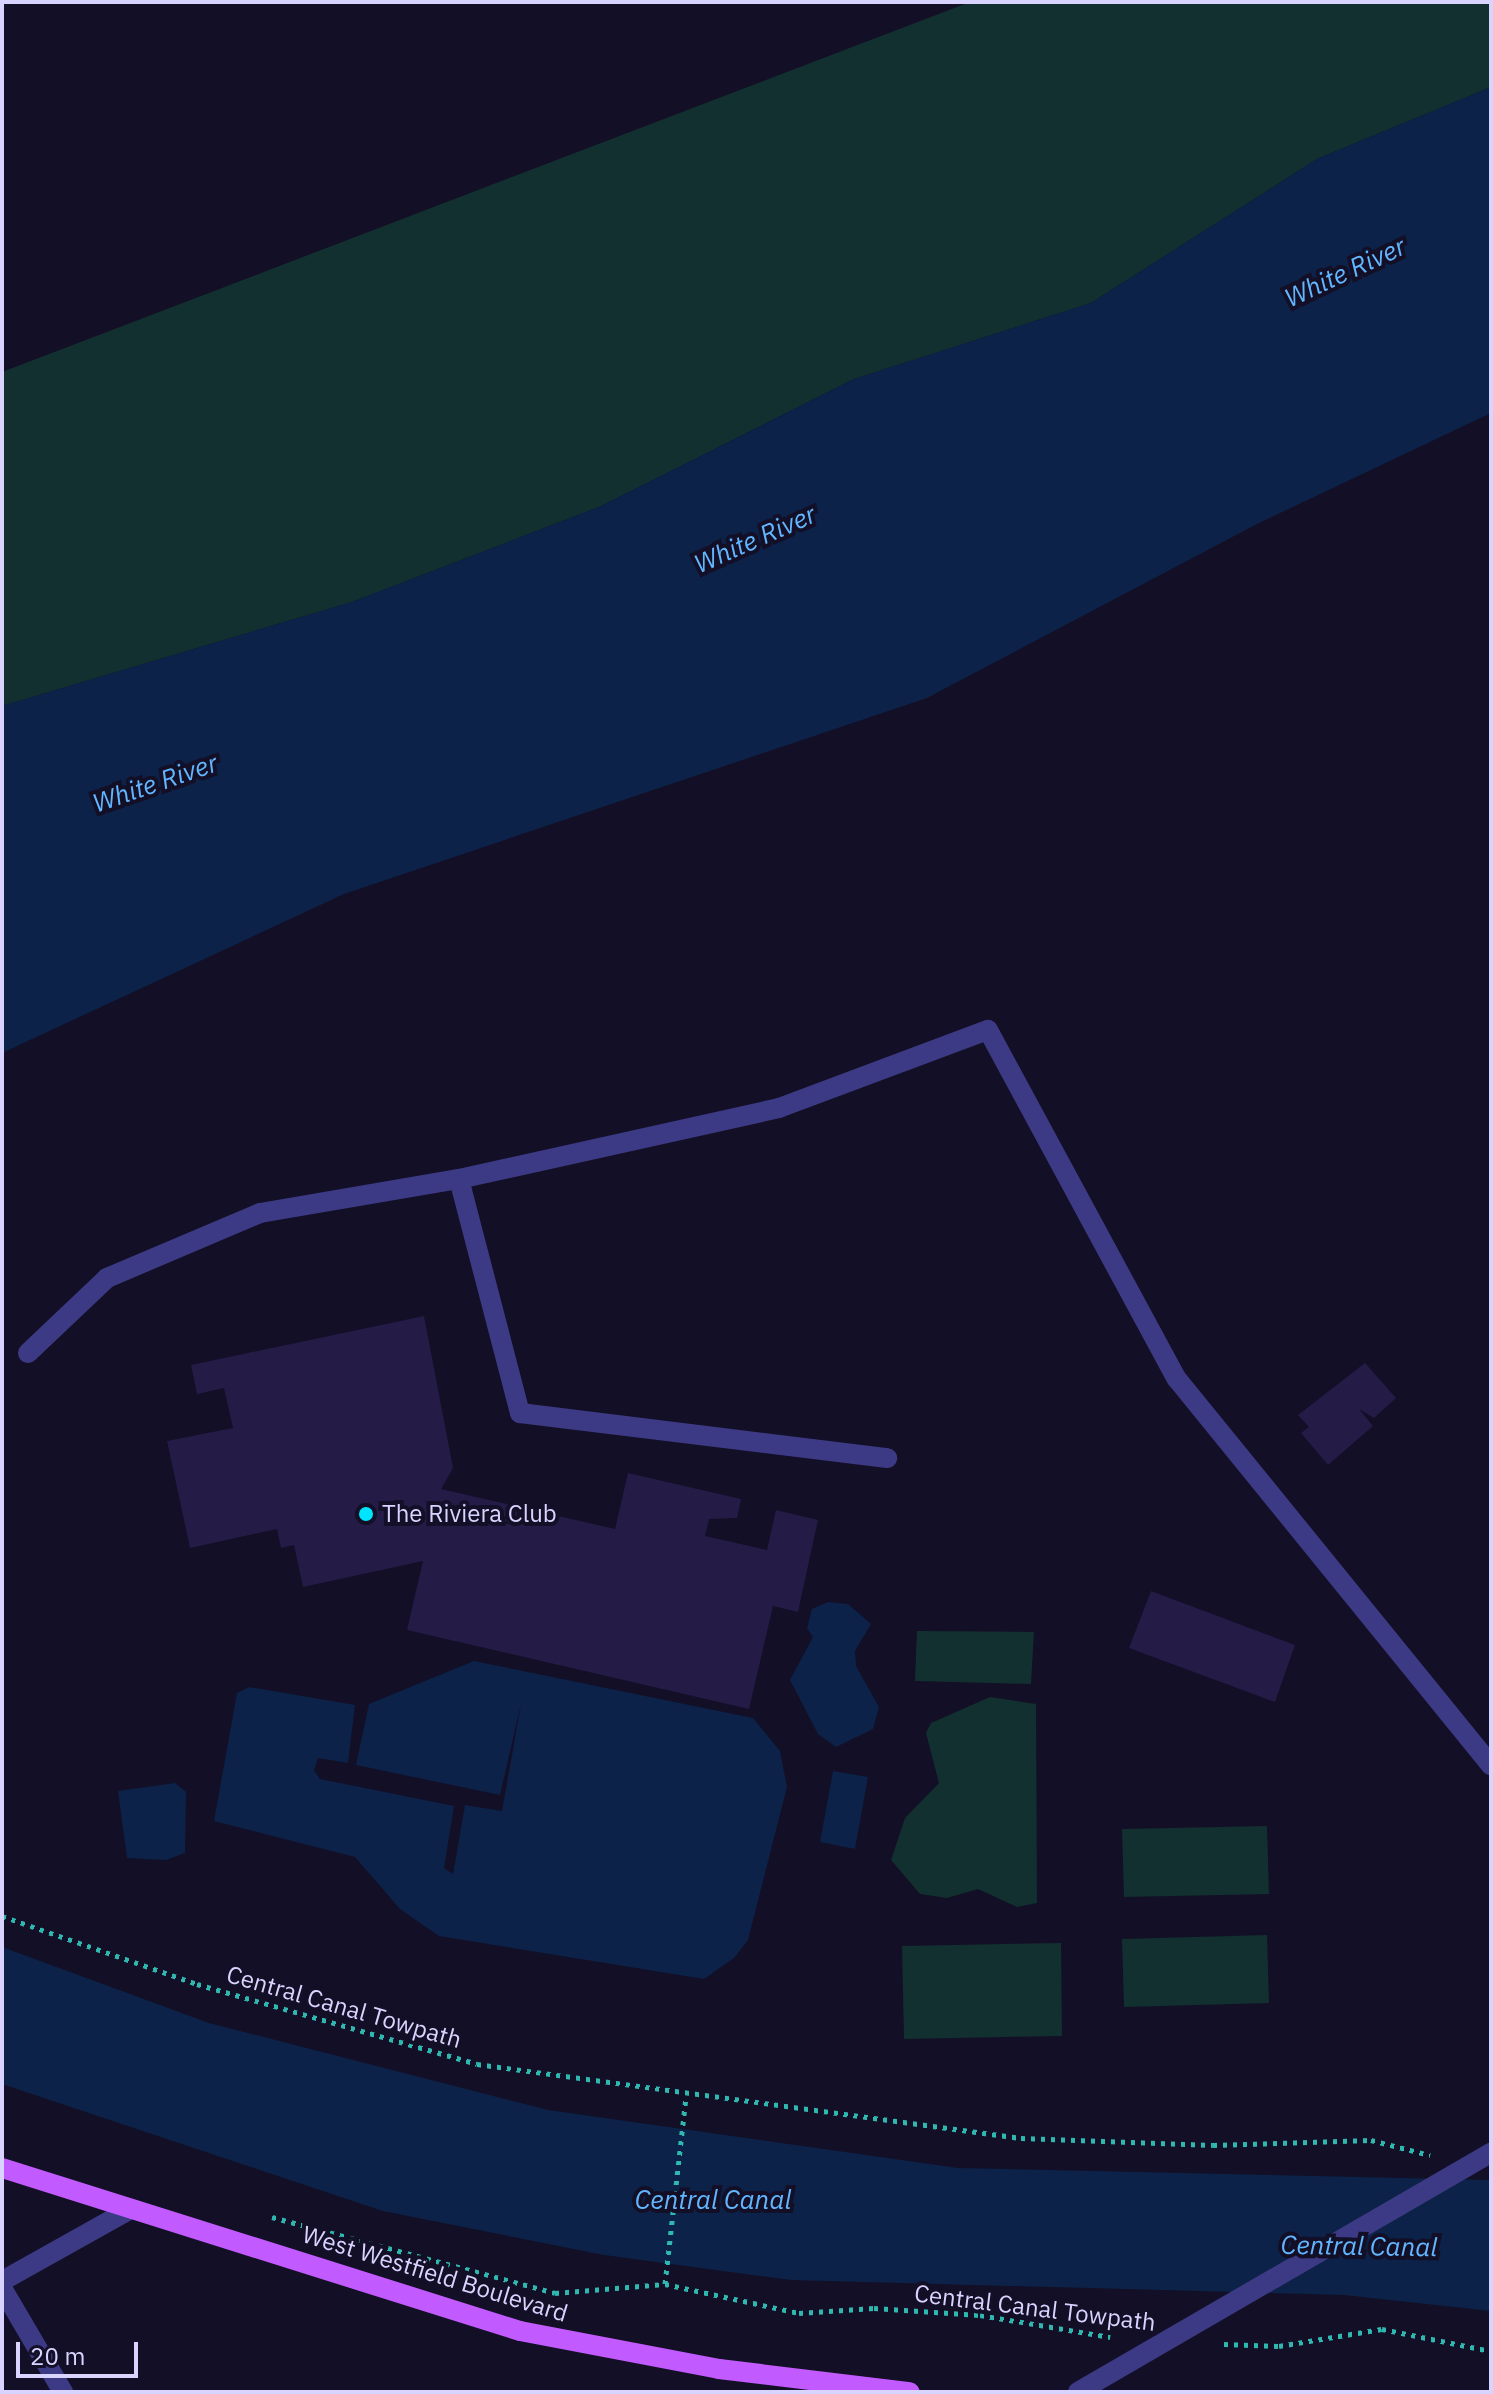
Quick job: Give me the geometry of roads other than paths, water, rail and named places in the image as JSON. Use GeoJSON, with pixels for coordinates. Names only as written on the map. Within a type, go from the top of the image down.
{"type":"FeatureCollection","features":[{"type":"Feature","properties":{"kind":"main road","name":"West Westfield Boulevard"},"geometry":{"type":"LineString","coordinates":[[2,2168],[520,2331],[719,2369],[910,2392]]}},
{"type":"Feature","properties":{"kind":"street"},"geometry":{"type":"LineString","coordinates":[[28,1353],[107,1278],[260,1213],[459,1179],[779,1108],[988,1030],[1177,1379],[1491,1766]]}},
{"type":"Feature","properties":{"kind":"street"},"geometry":{"type":"LineString","coordinates":[[459,1179],[520,1413],[887,1458]]}},
{"type":"Feature","properties":{"kind":"street"},"geometry":{"type":"LineString","coordinates":[[1078,2392],[1491,2153]]}},
{"type":"Feature","properties":{"kind":"street"},"geometry":{"type":"LineString","coordinates":[[2,2281],[131,2209]]}},
{"type":"Feature","properties":{"kind":"street"},"geometry":{"type":"LineString","coordinates":[[2,2288],[63,2392]]}},
{"type":"Feature","properties":{"kind":"water","name":"White River"},"geometry":{"type":"Polygon","coordinates":[[[1491,87],[1491,413],[1257,524],[927,698],[344,894],[2,1053],[2,706],[352,602],[599,507],[854,379],[1091,303],[1317,159],[1491,87]]]}},
{"type":"Feature","properties":{"kind":"water"},"geometry":{"type":"Polygon","coordinates":[[[828,1602],[848,1604],[871,1624],[855,1651],[856,1666],[879,1707],[873,1729],[836,1747],[818,1734],[790,1680],[813,1637],[807,1628],[812,1609],[828,1602]]]}},
{"type":"Feature","properties":{"kind":"water"},"geometry":{"type":"Polygon","coordinates":[[[474,1661],[753,1718],[780,1751],[787,1787],[748,1940],[734,1958],[704,1979],[439,1936],[400,1909],[355,1857],[214,1821],[237,1693],[249,1687],[355,1705],[348,1763],[318,1758],[314,1770],[320,1779],[454,1806],[444,1868],[453,1874],[465,1805],[502,1811],[521,1704],[500,1795],[356,1765],[369,1704],[474,1661]]]}},
{"type":"Feature","properties":{"kind":"water"},"geometry":{"type":"Polygon","coordinates":[[[833,1771],[868,1777],[855,1849],[820,1842],[833,1771]]]}},
{"type":"Feature","properties":{"kind":"water"},"geometry":{"type":"Polygon","coordinates":[[[175,1783],[186,1792],[185,1853],[166,1860],[127,1858],[118,1791],[175,1783]]]}},
{"type":"Feature","properties":{"kind":"water","name":"Central Canal"},"geometry":{"type":"Polygon","coordinates":[[[2,1947],[209,2023],[548,2110],[958,2168],[1491,2180],[1491,2311],[1344,2295],[791,2280],[604,2255],[383,2211],[2,2084],[2,1947]]]}},
{"type":"Feature","properties":{"kind":"place","name":"The Riviera Club"},"geometry":{"type":"Point","coordinates":[366,1514]}}]}
